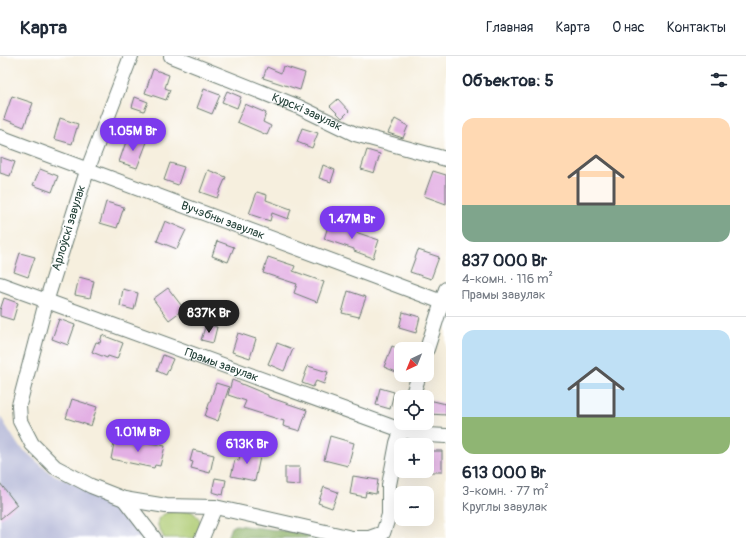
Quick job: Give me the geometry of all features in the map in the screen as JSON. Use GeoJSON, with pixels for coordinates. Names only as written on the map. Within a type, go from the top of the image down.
{"type":"FeatureCollection","features":[{"type":"Feature","properties":{"kind":"street","name":"Арлоўскі завулак"},"geometry":{"type":"LineString","coordinates":[[124,499],[91,486],[55,467],[32,444],[20,421],[19,405],[46,302],[87,171],[131,56]]}},
{"type":"Feature","properties":{"kind":"street","name":"Курскі завулак"},"geometry":{"type":"LineString","coordinates":[[171,56],[299,107],[355,134],[446,159]]}},
{"type":"Feature","properties":{"kind":"street","name":"Вучэбны завулак"},"geometry":{"type":"LineString","coordinates":[[0,138],[444,302]]}},
{"type":"Feature","properties":{"kind":"street","name":"Прамы завулак"},"geometry":{"type":"LineString","coordinates":[[0,284],[46,302],[394,424]]}},
{"type":"Feature","properties":{"kind":"street"},"geometry":{"type":"LineString","coordinates":[[430,342],[444,302],[446,289]]}},
{"type":"Feature","properties":{"kind":"street"},"geometry":{"type":"LineString","coordinates":[[124,499],[166,506],[215,507],[352,538],[369,538],[383,533],[389,515],[389,485],[401,430]]}},
{"type":"Feature","properties":{"kind":"street","name":"Прамы завулак"},"geometry":{"type":"LineString","coordinates":[[412,430],[428,435],[446,436]]}},
{"type":"Feature","properties":{"kind":"street"},"geometry":{"type":"LineString","coordinates":[[124,499],[154,538]]}},
{"type":"Feature","properties":{"kind":"street"},"geometry":{"type":"LineString","coordinates":[[202,538],[215,507]]}},
{"type":"Feature","properties":{"kind":"shaded area"},"geometry":{"type":"Polygon","coordinates":[[[0,416],[18,445],[50,473],[112,500],[125,511],[145,538],[0,538],[0,416]]]}},
{"type":"Feature","properties":{"kind":"green space"},"geometry":{"type":"Polygon","coordinates":[[[191,511],[200,520],[200,530],[197,538],[164,538],[158,526],[158,519],[169,512],[191,511]]]}},
{"type":"Feature","properties":{"kind":"green space"},"geometry":{"type":"Polygon","coordinates":[[[236,525],[294,532],[319,538],[227,538],[231,527],[236,525]]]}},
{"type":"Feature","properties":{"kind":"building"},"geometry":{"type":"Polygon","coordinates":[[[283,66],[305,73],[300,90],[263,78],[267,67],[281,73],[283,66]]]}},
{"type":"Feature","properties":{"kind":"building"},"geometry":{"type":"Polygon","coordinates":[[[153,69],[169,75],[165,88],[170,90],[166,100],[145,93],[153,69]]]}},
{"type":"Feature","properties":{"kind":"building"},"geometry":{"type":"Polygon","coordinates":[[[204,89],[220,95],[212,114],[197,108],[204,89]]]}},
{"type":"Feature","properties":{"kind":"building"},"geometry":{"type":"Polygon","coordinates":[[[227,91],[241,97],[237,108],[222,102],[227,91]]]}},
{"type":"Feature","properties":{"kind":"building"},"geometry":{"type":"Polygon","coordinates":[[[12,96],[33,103],[24,127],[4,119],[12,96]]]}},
{"type":"Feature","properties":{"kind":"building"},"geometry":{"type":"Polygon","coordinates":[[[135,97],[148,102],[144,111],[132,107],[135,97]]]}},
{"type":"Feature","properties":{"kind":"building"},"geometry":{"type":"Polygon","coordinates":[[[338,99],[349,111],[342,118],[330,106],[338,99]]]}},
{"type":"Feature","properties":{"kind":"building"},"geometry":{"type":"Polygon","coordinates":[[[245,104],[266,113],[263,122],[271,126],[267,135],[237,122],[245,104]]]}},
{"type":"Feature","properties":{"kind":"building"},"geometry":{"type":"Polygon","coordinates":[[[60,118],[78,124],[72,144],[54,139],[60,118]]]}},
{"type":"Feature","properties":{"kind":"building"},"geometry":{"type":"Polygon","coordinates":[[[395,119],[408,126],[403,138],[388,133],[395,119]]]}},
{"type":"Feature","properties":{"kind":"building"},"geometry":{"type":"Polygon","coordinates":[[[302,128],[318,133],[312,148],[297,142],[302,128]]]}},
{"type":"Feature","properties":{"kind":"building"},"geometry":{"type":"Polygon","coordinates":[[[128,136],[147,142],[137,168],[119,162],[128,136]]]}},
{"type":"Feature","properties":{"kind":"building"},"geometry":{"type":"Polygon","coordinates":[[[367,150],[380,154],[374,173],[361,169],[367,150]]]}},
{"type":"Feature","properties":{"kind":"building"},"geometry":{"type":"Polygon","coordinates":[[[0,157],[15,162],[10,176],[0,173],[0,157]]]}},
{"type":"Feature","properties":{"kind":"building"},"geometry":{"type":"Polygon","coordinates":[[[170,163],[184,167],[178,185],[164,180],[170,163]]]}},
{"type":"Feature","properties":{"kind":"building"},"geometry":{"type":"Polygon","coordinates":[[[323,165],[335,170],[331,182],[319,178],[323,165]]]}},
{"type":"Feature","properties":{"kind":"building"},"geometry":{"type":"Polygon","coordinates":[[[40,169],[58,176],[52,192],[33,185],[40,169]]]}},
{"type":"Feature","properties":{"kind":"building"},"geometry":{"type":"Polygon","coordinates":[[[208,170],[226,177],[217,198],[200,192],[208,170]]]}},
{"type":"Feature","properties":{"kind":"building"},"geometry":{"type":"Polygon","coordinates":[[[433,171],[446,175],[446,204],[424,196],[433,171]]]}},
{"type":"Feature","properties":{"kind":"building"},"geometry":{"type":"Polygon","coordinates":[[[257,192],[267,195],[266,200],[291,209],[288,219],[272,213],[270,221],[249,214],[257,192]]]}},
{"type":"Feature","properties":{"kind":"building"},"geometry":{"type":"Polygon","coordinates":[[[106,202],[124,207],[117,228],[100,223],[106,202]]]}},
{"type":"Feature","properties":{"kind":"building"},"geometry":{"type":"Polygon","coordinates":[[[165,221],[186,230],[177,249],[157,241],[165,221]]]}},
{"type":"Feature","properties":{"kind":"building"},"geometry":{"type":"Polygon","coordinates":[[[329,223],[379,240],[373,258],[354,251],[354,249],[324,239],[329,223]]]}},
{"type":"Feature","properties":{"kind":"building"},"geometry":{"type":"Polygon","coordinates":[[[217,241],[234,247],[228,262],[212,256],[217,241]]]}},
{"type":"Feature","properties":{"kind":"building"},"geometry":{"type":"Polygon","coordinates":[[[418,250],[439,257],[431,279],[410,272],[418,250]]]}},
{"type":"Feature","properties":{"kind":"building"},"geometry":{"type":"Polygon","coordinates":[[[20,253],[35,257],[28,277],[14,272],[20,253]]]}},
{"type":"Feature","properties":{"kind":"building"},"geometry":{"type":"Polygon","coordinates":[[[268,257],[295,266],[293,271],[324,282],[317,302],[294,293],[297,284],[263,273],[268,257]]]}},
{"type":"Feature","properties":{"kind":"building"},"geometry":{"type":"Polygon","coordinates":[[[79,277],[94,281],[90,298],[75,295],[79,277]]]}},
{"type":"Feature","properties":{"kind":"building"},"geometry":{"type":"Polygon","coordinates":[[[168,288],[184,309],[169,320],[153,299],[168,288]]]}},
{"type":"Feature","properties":{"kind":"building"},"geometry":{"type":"Polygon","coordinates":[[[123,289],[138,293],[134,310],[120,306],[123,289]]]}},
{"type":"Feature","properties":{"kind":"building"},"geometry":{"type":"Polygon","coordinates":[[[348,291],[366,297],[359,317],[342,313],[348,291]]]}},
{"type":"Feature","properties":{"kind":"building"},"geometry":{"type":"Polygon","coordinates":[[[4,298],[18,303],[13,320],[0,316],[0,310],[4,298]]]}},
{"type":"Feature","properties":{"kind":"building"},"geometry":{"type":"Polygon","coordinates":[[[403,312],[420,317],[416,333],[399,328],[403,312]]]}},
{"type":"Feature","properties":{"kind":"building"},"geometry":{"type":"Polygon","coordinates":[[[59,319],[75,325],[68,345],[52,339],[59,319]]]}},
{"type":"Feature","properties":{"kind":"building"},"geometry":{"type":"Polygon","coordinates":[[[206,324],[217,327],[213,343],[201,340],[206,324]]]}},
{"type":"Feature","properties":{"kind":"building"},"geometry":{"type":"Polygon","coordinates":[[[238,333],[256,339],[250,358],[232,352],[238,333]]]}},
{"type":"Feature","properties":{"kind":"building"},"geometry":{"type":"Polygon","coordinates":[[[102,335],[123,343],[117,359],[108,356],[107,358],[92,352],[96,342],[100,343],[102,335]]]}},
{"type":"Feature","properties":{"kind":"building"},"geometry":{"type":"Polygon","coordinates":[[[277,343],[293,349],[284,371],[268,364],[277,343]]]}},
{"type":"Feature","properties":{"kind":"building"},"geometry":{"type":"Polygon","coordinates":[[[392,346],[394,347],[394,371],[384,367],[392,346]]]}},
{"type":"Feature","properties":{"kind":"building"},"geometry":{"type":"Polygon","coordinates":[[[163,355],[173,359],[166,375],[157,371],[163,355]]]}},
{"type":"Feature","properties":{"kind":"building"},"geometry":{"type":"Polygon","coordinates":[[[308,366],[328,372],[324,384],[316,381],[313,387],[302,383],[308,366]]]}},
{"type":"Feature","properties":{"kind":"building"},"geometry":{"type":"Polygon","coordinates":[[[232,380],[268,395],[268,397],[307,410],[300,431],[283,426],[284,421],[243,408],[246,401],[228,395],[232,380]]]}},
{"type":"Feature","properties":{"kind":"building"},"geometry":{"type":"Polygon","coordinates":[[[216,383],[229,387],[218,421],[205,416],[216,383]]]}},
{"type":"Feature","properties":{"kind":"building"},"geometry":{"type":"Polygon","coordinates":[[[380,388],[394,392],[390,409],[376,405],[380,388]]]}},
{"type":"Feature","properties":{"kind":"building"},"geometry":{"type":"Polygon","coordinates":[[[72,399],[97,407],[91,426],[66,418],[72,399]]]}},
{"type":"Feature","properties":{"kind":"building"},"geometry":{"type":"Polygon","coordinates":[[[434,401],[446,404],[446,415],[434,414],[434,401]]]}},
{"type":"Feature","properties":{"kind":"building"},"geometry":{"type":"Polygon","coordinates":[[[330,436],[354,443],[348,466],[324,460],[330,436]]]}},
{"type":"Feature","properties":{"kind":"building"},"geometry":{"type":"Polygon","coordinates":[[[115,438],[165,446],[160,466],[155,465],[154,468],[111,459],[115,438]]]}},
{"type":"Feature","properties":{"kind":"building"},"geometry":{"type":"Polygon","coordinates":[[[241,448],[261,452],[255,481],[231,476],[235,460],[239,461],[241,448]]]}},
{"type":"Feature","properties":{"kind":"building"},"geometry":{"type":"Polygon","coordinates":[[[193,450],[214,455],[210,473],[191,468],[193,462],[190,461],[193,450]]]}},
{"type":"Feature","properties":{"kind":"building"},"geometry":{"type":"Polygon","coordinates":[[[434,451],[442,451],[442,472],[434,472],[434,451]]]}},
{"type":"Feature","properties":{"kind":"building"},"geometry":{"type":"Polygon","coordinates":[[[285,467],[300,467],[300,485],[285,484],[285,467]]]}},
{"type":"Feature","properties":{"kind":"building"},"geometry":{"type":"Polygon","coordinates":[[[353,476],[378,480],[376,494],[366,492],[365,497],[350,494],[353,476]]]}},
{"type":"Feature","properties":{"kind":"building"},"geometry":{"type":"Polygon","coordinates":[[[215,478],[226,480],[223,495],[212,492],[215,478]]]}},
{"type":"Feature","properties":{"kind":"building"},"geometry":{"type":"Polygon","coordinates":[[[0,483],[17,505],[0,519],[0,483]]]}},
{"type":"Feature","properties":{"kind":"building"},"geometry":{"type":"Polygon","coordinates":[[[324,487],[338,492],[332,508],[318,503],[324,487]]]}}]}
